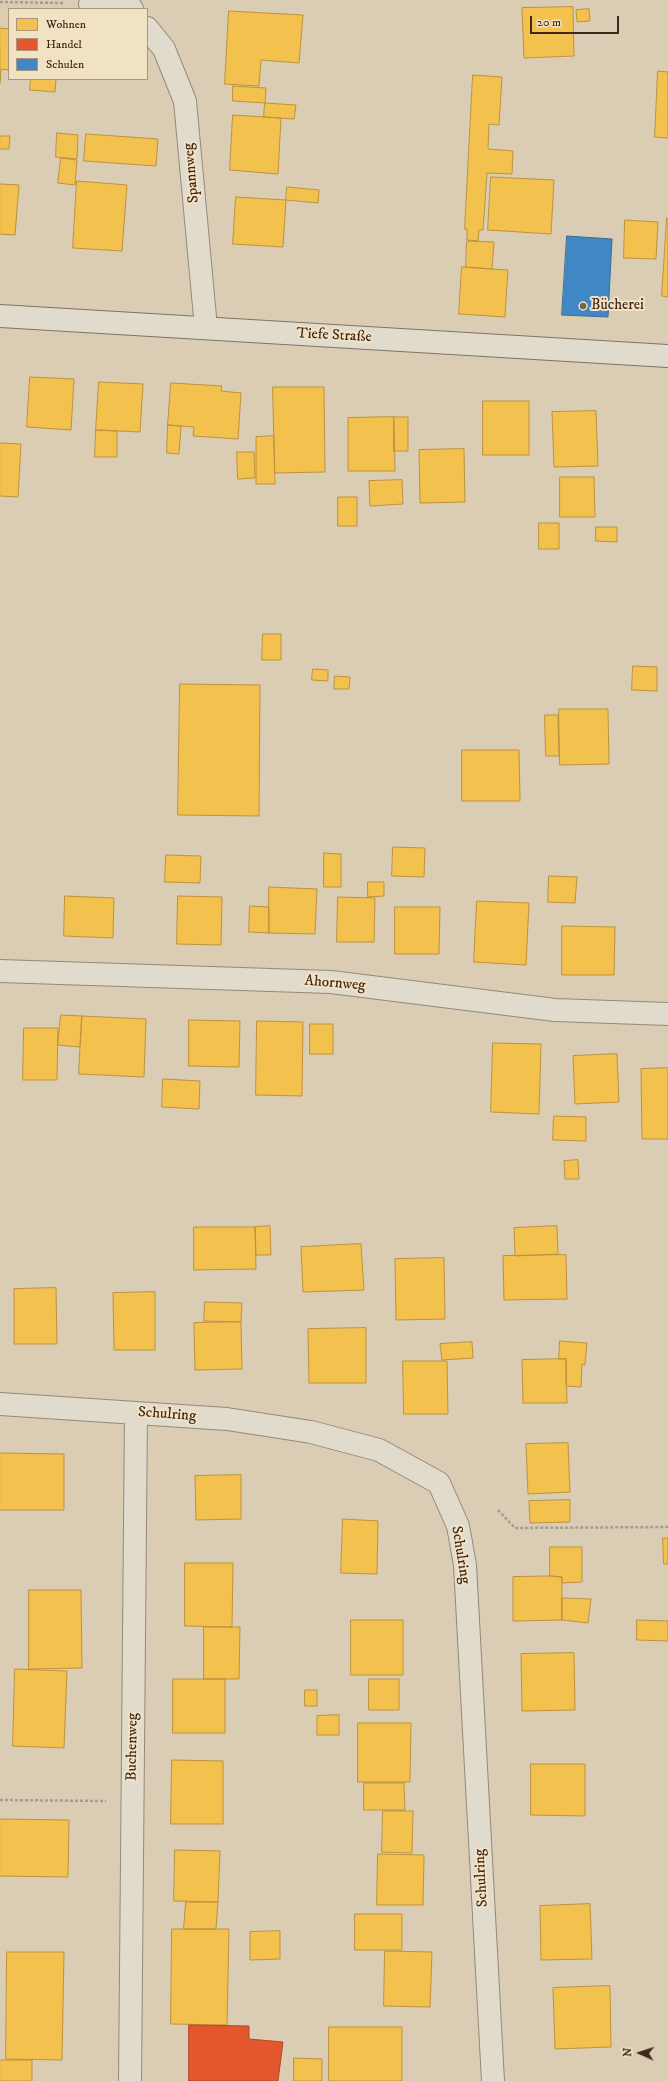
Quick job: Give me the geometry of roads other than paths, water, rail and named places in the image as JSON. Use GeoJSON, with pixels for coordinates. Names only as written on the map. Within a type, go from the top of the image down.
{"type":"FeatureCollection","features":[{"type":"Feature","properties":{"kind":"street"},"geometry":{"type":"LineString","coordinates":[[90,4],[129,5],[131,8]]}},
{"type":"Feature","properties":{"kind":"street","name":"Spannweg"},"geometry":{"type":"LineString","coordinates":[[148,29],[164,49],[186,100],[206,328]]}},
{"type":"Feature","properties":{"kind":"street","name":"Tiefe Straße"},"geometry":{"type":"LineString","coordinates":[[0,316],[668,356]]}},
{"type":"Feature","properties":{"kind":"street","name":"Ahornweg"},"geometry":{"type":"LineString","coordinates":[[0,971],[331,982],[555,1010],[668,1014]]}},
{"type":"Feature","properties":{"kind":"street","name":"Schulring"},"geometry":{"type":"LineString","coordinates":[[0,1404],[227,1419],[311,1432],[379,1450],[439,1483],[458,1526],[465,1565],[493,2081]]}},
{"type":"Feature","properties":{"kind":"street","name":"Buchenweg"},"geometry":{"type":"LineString","coordinates":[[130,2081],[136,1413]]}},
{"type":"Feature","properties":{"kind":"place","name":"Bücherei"},"geometry":{"type":"Point","coordinates":[583,306]}}]}
